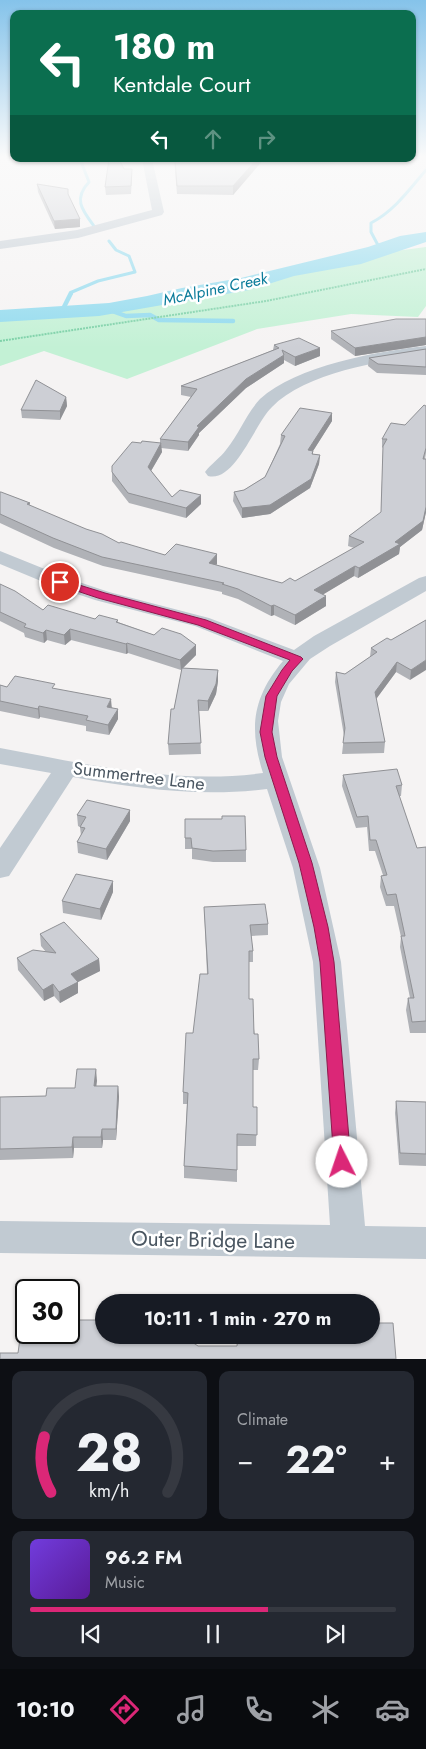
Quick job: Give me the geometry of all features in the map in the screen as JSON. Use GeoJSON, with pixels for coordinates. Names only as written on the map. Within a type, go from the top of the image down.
{"type":"FeatureCollection","features":[{"type":"Feature","properties":{"kind":"street"},"geometry":{"type":"LineString","coordinates":[[0,245],[78,234],[124,221]]}},
{"type":"Feature","properties":{"kind":"street"},"geometry":{"type":"LineString","coordinates":[[214,472],[236,449],[258,412],[268,401],[283,391],[323,374],[374,358],[406,352],[426,351]]}},
{"type":"Feature","properties":{"kind":"street"},"geometry":{"type":"LineString","coordinates":[[0,557],[60,582],[102,596],[202,622],[297,659]]}},
{"type":"Feature","properties":{"kind":"street"},"geometry":{"type":"LineString","coordinates":[[349,1241],[327,962],[321,927],[305,863],[278,779],[266,732],[266,720],[272,696],[277,686],[297,659],[317,644],[426,582]]}},
{"type":"Feature","properties":{"kind":"street","name":"Summertree Lane"},"geometry":{"type":"LineString","coordinates":[[0,756],[155,782],[199,785],[242,784],[278,779]]}},
{"type":"Feature","properties":{"kind":"street"},"geometry":{"type":"LineString","coordinates":[[0,869],[67,768]]}},
{"type":"Feature","properties":{"kind":"street","name":"Outer Bridge Lane"},"geometry":{"type":"LineString","coordinates":[[0,1237],[426,1243]]}},
{"type":"Feature","properties":{"kind":"path"},"geometry":{"type":"LineString","coordinates":[[0,340],[301,295],[426,269]]}},
{"type":"Feature","properties":{"kind":"green space"},"geometry":{"type":"Polygon","coordinates":[[[426,247],[426,306],[418,317],[351,314],[257,329],[127,379],[44,351],[0,366],[0,318],[109,311],[358,256],[426,247]]]}},
{"type":"Feature","properties":{"kind":"water","name":"McAlpine Creek"},"geometry":{"type":"Polygon","coordinates":[[[426,232],[426,242],[361,264],[294,276],[249,290],[99,316],[0,322],[0,310],[109,303],[241,278],[368,247],[400,236],[426,232]]]}},
{"type":"Feature","properties":{"kind":"building"},"geometry":{"type":"Polygon","coordinates":[[[396,319],[426,319],[426,337],[355,348],[331,331],[396,319]]]}},
{"type":"Feature","properties":{"kind":"building"},"geometry":{"type":"Polygon","coordinates":[[[299,338],[320,348],[295,357],[282,350],[284,355],[246,379],[197,426],[199,427],[188,442],[160,439],[197,389],[181,386],[279,348],[274,345],[299,338]]]}},
{"type":"Feature","properties":{"kind":"building"},"geometry":{"type":"Polygon","coordinates":[[[426,349],[426,367],[378,364],[369,358],[426,349]]]}},
{"type":"Feature","properties":{"kind":"building"},"geometry":{"type":"Polygon","coordinates":[[[36,380],[66,397],[60,411],[21,410],[36,380]]]}},
{"type":"Feature","properties":{"kind":"building"},"geometry":{"type":"Polygon","coordinates":[[[424,405],[426,406],[426,448],[423,459],[426,459],[426,507],[423,521],[395,542],[400,544],[359,568],[355,566],[314,590],[326,596],[295,615],[274,605],[271,606],[238,589],[222,584],[224,583],[102,557],[53,538],[0,514],[1,492],[86,529],[102,534],[119,543],[165,555],[176,544],[217,554],[209,563],[282,583],[290,578],[295,581],[364,542],[349,536],[381,512],[383,446],[387,439],[382,439],[391,423],[405,425],[424,405]]]}},
{"type":"Feature","properties":{"kind":"building"},"geometry":{"type":"Polygon","coordinates":[[[300,408],[332,413],[308,450],[313,451],[312,454],[320,455],[311,479],[270,505],[242,508],[234,492],[244,490],[265,477],[285,436],[281,435],[300,408]]]}},
{"type":"Feature","properties":{"kind":"building"},"geometry":{"type":"Polygon","coordinates":[[[142,441],[161,443],[148,467],[172,497],[180,490],[201,495],[186,508],[128,493],[112,472],[112,466],[132,442],[141,443],[142,441]]]}},
{"type":"Feature","properties":{"kind":"building"},"geometry":{"type":"Polygon","coordinates":[[[0,584],[15,591],[43,610],[48,605],[95,619],[99,615],[118,620],[116,622],[154,635],[162,628],[181,634],[196,645],[180,660],[127,643],[70,629],[64,635],[46,630],[43,633],[24,627],[26,624],[0,612],[0,584]]]}},
{"type":"Feature","properties":{"kind":"building"},"geometry":{"type":"Polygon","coordinates":[[[426,620],[426,660],[411,670],[397,662],[375,692],[385,742],[343,743],[345,728],[336,672],[345,674],[377,652],[371,648],[387,638],[391,640],[426,620]]]}},
{"type":"Feature","properties":{"kind":"building"},"geometry":{"type":"Polygon","coordinates":[[[182,668],[218,670],[216,684],[208,701],[198,700],[201,743],[168,744],[171,709],[174,709],[182,668]]]}},
{"type":"Feature","properties":{"kind":"building"},"geometry":{"type":"Polygon","coordinates":[[[15,676],[55,684],[52,688],[111,699],[107,707],[118,709],[108,725],[86,720],[88,716],[39,706],[38,709],[0,701],[0,685],[7,687],[15,676]]]}},
{"type":"Feature","properties":{"kind":"building"},"geometry":{"type":"Polygon","coordinates":[[[397,769],[402,785],[396,786],[417,848],[426,847],[426,1021],[412,1022],[408,998],[414,998],[401,936],[405,936],[396,894],[387,895],[381,876],[387,875],[376,840],[370,840],[368,816],[357,817],[343,775],[397,769]]]}},
{"type":"Feature","properties":{"kind":"building"},"geometry":{"type":"Polygon","coordinates":[[[87,800],[130,810],[106,849],[77,842],[85,828],[80,827],[86,817],[77,815],[87,800]]]}},
{"type":"Feature","properties":{"kind":"building"},"geometry":{"type":"Polygon","coordinates":[[[222,816],[245,816],[246,850],[213,851],[192,848],[191,838],[185,838],[185,819],[222,819],[222,816]]]}},
{"type":"Feature","properties":{"kind":"building"},"geometry":{"type":"Polygon","coordinates":[[[76,874],[113,881],[100,909],[62,901],[76,874]]]}},
{"type":"Feature","properties":{"kind":"building"},"geometry":{"type":"Polygon","coordinates":[[[265,904],[268,924],[250,925],[253,951],[249,951],[249,999],[253,999],[254,1034],[258,1034],[259,1059],[253,1059],[253,1107],[257,1107],[257,1135],[237,1134],[237,1170],[184,1166],[188,1093],[183,1092],[186,1033],[193,1033],[200,974],[208,974],[204,907],[265,904]]]}},
{"type":"Feature","properties":{"kind":"building"},"geometry":{"type":"Polygon","coordinates":[[[64,922],[99,959],[71,974],[78,982],[59,992],[53,984],[43,990],[17,958],[33,950],[56,953],[40,934],[64,922]]]}},
{"type":"Feature","properties":{"kind":"building"},"geometry":{"type":"Polygon","coordinates":[[[77,1069],[96,1069],[94,1086],[118,1086],[116,1129],[102,1129],[101,1137],[73,1137],[72,1147],[0,1149],[0,1097],[46,1096],[47,1088],[75,1088],[77,1069]]]}},
{"type":"Feature","properties":{"kind":"building"},"geometry":{"type":"Polygon","coordinates":[[[396,1101],[426,1102],[426,1154],[400,1153],[396,1101]]]}},
{"type":"Feature","properties":{"kind":"building"},"geometry":{"type":"Polygon","coordinates":[[[80,1320],[95,1320],[95,1344],[195,1344],[198,1346],[237,1346],[237,1344],[380,1344],[380,1323],[393,1323],[396,1359],[0,1359],[0,1353],[18,1353],[19,1344],[80,1344],[80,1320]]]}},
{"type":"Feature","properties":{"kind":"waterway"},"geometry":{"type":"LineString","coordinates":[[91,221],[94,226]]}},
{"type":"Feature","properties":{"kind":"waterway"},"geometry":{"type":"LineString","coordinates":[[374,221],[371,223],[371,232],[380,249]]}},
{"type":"Feature","properties":{"kind":"waterway"},"geometry":{"type":"LineString","coordinates":[[71,294],[98,281],[135,272],[129,256],[116,250],[109,241]]}},
{"type":"Feature","properties":{"kind":"waterway"},"geometry":{"type":"LineString","coordinates":[[63,309],[71,293]]}},
{"type":"Feature","properties":{"kind":"waterway"},"geometry":{"type":"LineString","coordinates":[[112,311],[126,316],[150,315],[159,320],[233,321]]}},
{"type":"Feature","properties":{"kind":"route"},"geometry":{"type":"LineString","coordinates":[[60,582],[102,596],[202,622],[297,659],[272,696],[266,720],[266,732],[271,757],[305,863],[321,927],[327,962],[342,1162]]}}]}
